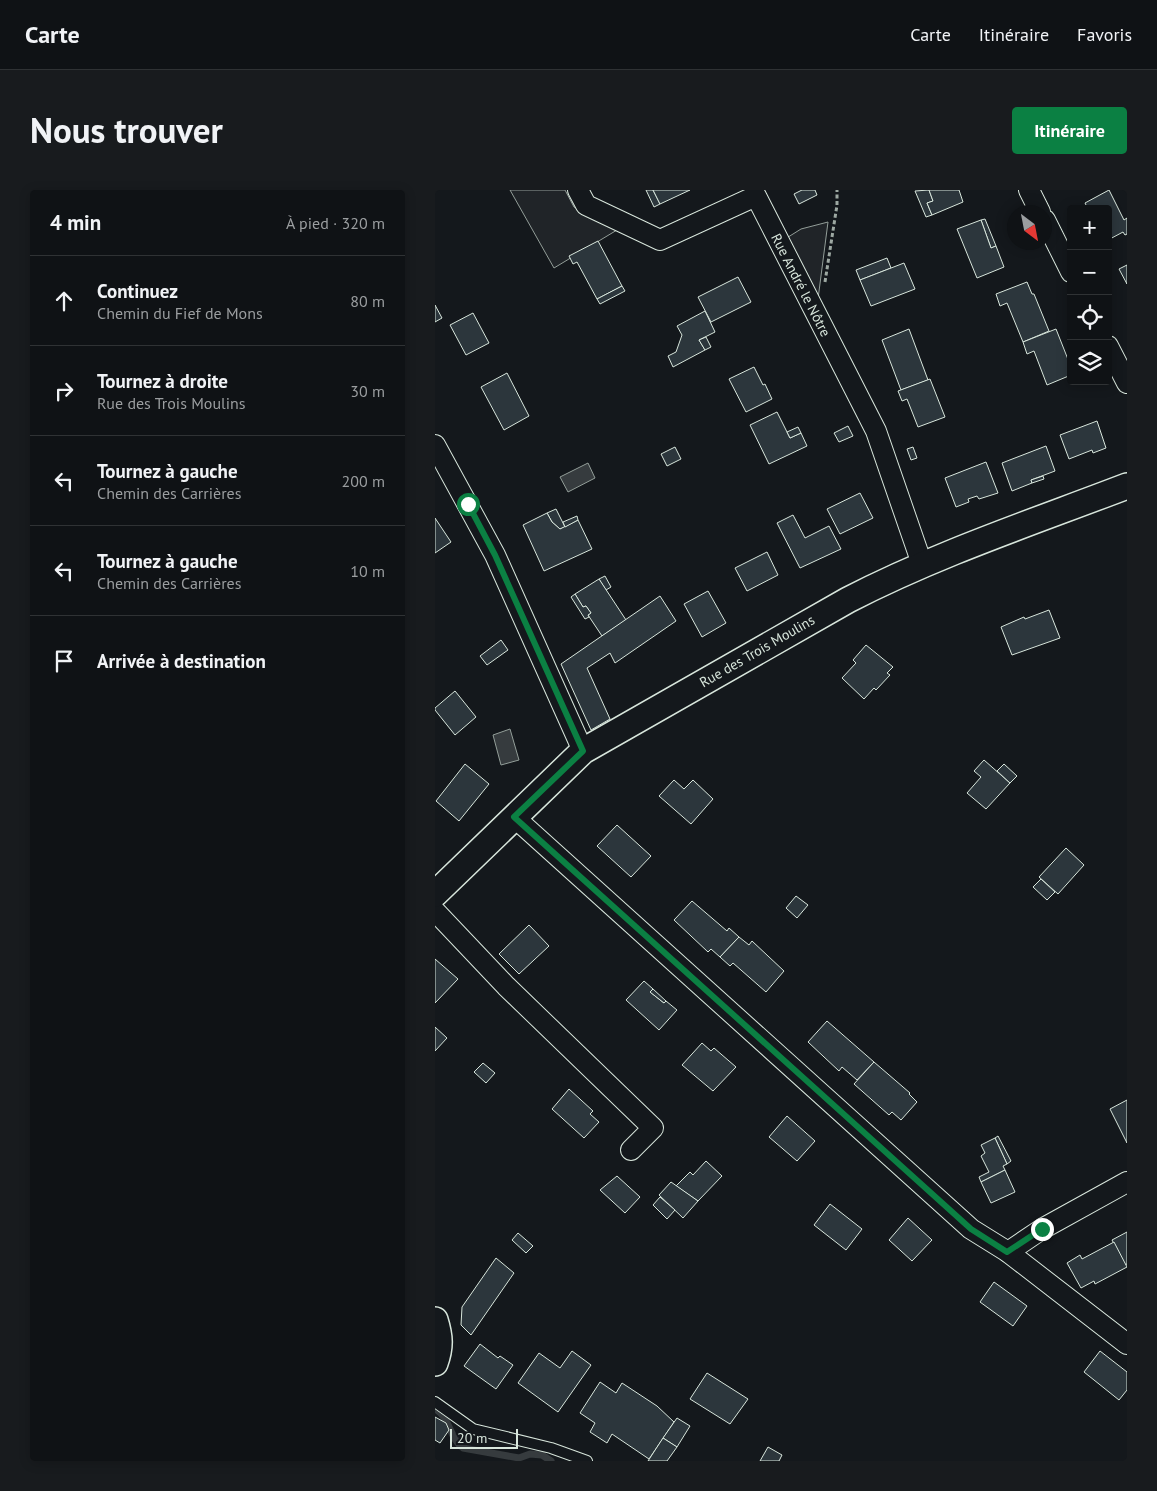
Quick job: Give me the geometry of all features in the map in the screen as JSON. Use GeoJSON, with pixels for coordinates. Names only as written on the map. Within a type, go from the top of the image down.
{"type":"FeatureCollection","features":[{"type":"Feature","properties":{"kind":"street","name":"Rue André le Nôtre"},"geometry":{"type":"LineString","coordinates":[[578,190],[586,204],[660,240],[757,196],[876,431],[922,564]]}},
{"type":"Feature","properties":{"kind":"street"},"geometry":{"type":"LineString","coordinates":[[1029,190],[1037,205]]}},
{"type":"Feature","properties":{"kind":"street"},"geometry":{"type":"LineString","coordinates":[[1052,234],[1067,264]]}},
{"type":"Feature","properties":{"kind":"street"},"geometry":{"type":"LineString","coordinates":[[1112,354],[1127,383]]}},
{"type":"Feature","properties":{"kind":"street"},"geometry":{"type":"LineString","coordinates":[[435,445],[495,555],[583,751]]}},
{"type":"Feature","properties":{"kind":"street","name":"Rue des Trois Moulins"},"geometry":{"type":"LineString","coordinates":[[435,894],[583,751],[848,600],[922,564],[1127,486]]}},
{"type":"Feature","properties":{"kind":"street"},"geometry":{"type":"LineString","coordinates":[[514,817],[971,1229],[1007,1252],[1127,1344]]}},
{"type":"Feature","properties":{"kind":"street"},"geometry":{"type":"LineString","coordinates":[[435,911],[506,986],[653,1128],[631,1150]]}},
{"type":"Feature","properties":{"kind":"street"},"geometry":{"type":"LineString","coordinates":[[1007,1252],[1042,1229],[1127,1182]]}},
{"type":"Feature","properties":{"kind":"street"},"geometry":{"type":"LineString","coordinates":[[435,1320],[439,1334],[440,1350],[435,1363]]}},
{"type":"Feature","properties":{"kind":"lane"},"geometry":{"type":"LineString","coordinates":[[435,1402],[473,1429],[551,1448],[587,1461]]}},
{"type":"Feature","properties":{"kind":"path"},"geometry":{"type":"LineString","coordinates":[[819,320],[837,205],[837,190]]}},
{"type":"Feature","properties":{"kind":"shaded area"},"geometry":{"type":"Polygon","coordinates":[[[510,190],[565,190],[574,207],[617,230],[554,268],[510,190]]]}},
{"type":"Feature","properties":{"kind":"shaded area"},"geometry":{"type":"Polygon","coordinates":[[[828,222],[818,299],[785,239],[801,229],[828,222]]]}},
{"type":"Feature","properties":{"kind":"shaded area"},"geometry":{"type":"Polygon","coordinates":[[[588,463],[595,478],[568,492],[560,477],[588,463]]]}},
{"type":"Feature","properties":{"kind":"shaded area"},"geometry":{"type":"Polygon","coordinates":[[[510,729],[519,760],[501,765],[493,735],[510,729]]]}},
{"type":"Feature","properties":{"kind":"building"},"geometry":{"type":"Polygon","coordinates":[[[646,190],[653,190],[660,204],[654,207],[646,190]]]}},
{"type":"Feature","properties":{"kind":"building"},"geometry":{"type":"Polygon","coordinates":[[[653,190],[690,190],[660,204],[653,190]]]}},
{"type":"Feature","properties":{"kind":"building"},"geometry":{"type":"Polygon","coordinates":[[[802,190],[815,190],[817,195],[799,204],[794,194],[802,190]]]}},
{"type":"Feature","properties":{"kind":"building"},"geometry":{"type":"Polygon","coordinates":[[[929,190],[933,201],[927,203],[932,215],[926,217],[915,191],[929,190]]]}},
{"type":"Feature","properties":{"kind":"building"},"geometry":{"type":"Polygon","coordinates":[[[929,190],[959,190],[963,202],[932,215],[927,203],[933,201],[929,190]]]}},
{"type":"Feature","properties":{"kind":"building"},"geometry":{"type":"Polygon","coordinates":[[[1109,190],[1124,220],[1127,218],[1127,234],[1125,235],[1123,232],[1112,238],[1112,205],[1086,205],[1085,203],[1109,190]]]}},
{"type":"Feature","properties":{"kind":"building"},"geometry":{"type":"Polygon","coordinates":[[[985,219],[996,246],[991,248],[981,220],[985,219]]]}},
{"type":"Feature","properties":{"kind":"building"},"geometry":{"type":"Polygon","coordinates":[[[981,220],[991,248],[996,246],[1004,267],[977,278],[957,229],[981,220]]]}},
{"type":"Feature","properties":{"kind":"building"},"geometry":{"type":"Polygon","coordinates":[[[598,241],[622,286],[597,299],[577,262],[573,264],[569,256],[598,241]]]}},
{"type":"Feature","properties":{"kind":"building"},"geometry":{"type":"Polygon","coordinates":[[[887,258],[891,268],[860,280],[856,270],[887,258]]]}},
{"type":"Feature","properties":{"kind":"building"},"geometry":{"type":"Polygon","coordinates":[[[904,263],[915,289],[871,306],[860,280],[904,263]]]}},
{"type":"Feature","properties":{"kind":"building"},"geometry":{"type":"Polygon","coordinates":[[[1127,265],[1127,284],[1119,269],[1127,265]]]}},
{"type":"Feature","properties":{"kind":"building"},"geometry":{"type":"Polygon","coordinates":[[[738,277],[751,302],[711,322],[698,297],[738,277]]]}},
{"type":"Feature","properties":{"kind":"building"},"geometry":{"type":"Polygon","coordinates":[[[1027,282],[1049,331],[1023,342],[1007,303],[1000,306],[996,294],[1027,282]]]}},
{"type":"Feature","properties":{"kind":"building"},"geometry":{"type":"Polygon","coordinates":[[[622,286],[625,291],[600,304],[597,299],[622,286]]]}},
{"type":"Feature","properties":{"kind":"building"},"geometry":{"type":"Polygon","coordinates":[[[435,305],[442,318],[435,322],[435,305]]]}},
{"type":"Feature","properties":{"kind":"building"},"geometry":{"type":"Polygon","coordinates":[[[705,311],[715,332],[699,340],[705,350],[673,367],[668,356],[676,352],[682,335],[677,326],[705,311]]]}},
{"type":"Feature","properties":{"kind":"building"},"geometry":{"type":"Polygon","coordinates":[[[473,313],[489,343],[466,355],[450,325],[473,313]]]}},
{"type":"Feature","properties":{"kind":"building"},"geometry":{"type":"Polygon","coordinates":[[[909,329],[928,380],[901,390],[882,340],[909,329]]]}},
{"type":"Feature","properties":{"kind":"building"},"geometry":{"type":"Polygon","coordinates":[[[1056,329],[1067,357],[1067,377],[1047,385],[1034,351],[1027,354],[1023,342],[1056,329]]]}},
{"type":"Feature","properties":{"kind":"building"},"geometry":{"type":"Polygon","coordinates":[[[706,337],[711,347],[705,350],[699,340],[706,337]]]}},
{"type":"Feature","properties":{"kind":"building"},"geometry":{"type":"Polygon","coordinates":[[[754,367],[772,399],[746,412],[729,379],[754,367]]]}},
{"type":"Feature","properties":{"kind":"building"},"geometry":{"type":"Polygon","coordinates":[[[507,373],[529,416],[504,430],[481,387],[507,373]]]}},
{"type":"Feature","properties":{"kind":"building"},"geometry":{"type":"Polygon","coordinates":[[[930,379],[945,417],[918,427],[907,399],[902,401],[898,391],[930,379]]]}},
{"type":"Feature","properties":{"kind":"building"},"geometry":{"type":"Polygon","coordinates":[[[777,412],[790,438],[801,433],[807,446],[769,464],[750,425],[777,412]]]}},
{"type":"Feature","properties":{"kind":"building"},"geometry":{"type":"Polygon","coordinates":[[[1097,421],[1106,448],[1093,453],[1092,450],[1069,459],[1060,435],[1097,421]]]}},
{"type":"Feature","properties":{"kind":"building"},"geometry":{"type":"Polygon","coordinates":[[[848,426],[853,436],[839,442],[834,433],[848,426]]]}},
{"type":"Feature","properties":{"kind":"building"},"geometry":{"type":"Polygon","coordinates":[[[798,427],[801,433],[790,438],[787,432],[798,427]]]}},
{"type":"Feature","properties":{"kind":"building"},"geometry":{"type":"Polygon","coordinates":[[[1046,446],[1055,471],[1031,480],[1032,483],[1012,491],[1002,463],[1046,446]]]}},
{"type":"Feature","properties":{"kind":"building"},"geometry":{"type":"Polygon","coordinates":[[[675,447],[681,459],[667,466],[661,454],[675,447]]]}},
{"type":"Feature","properties":{"kind":"building"},"geometry":{"type":"Polygon","coordinates":[[[913,447],[917,458],[911,460],[907,449],[913,447]]]}},
{"type":"Feature","properties":{"kind":"building"},"geometry":{"type":"Polygon","coordinates":[[[986,462],[998,493],[979,499],[977,496],[968,499],[969,502],[956,507],[945,478],[986,462]]]}},
{"type":"Feature","properties":{"kind":"building"},"geometry":{"type":"Polygon","coordinates":[[[1043,476],[1044,479],[1032,483],[1031,480],[1043,476]]]}},
{"type":"Feature","properties":{"kind":"building"},"geometry":{"type":"Polygon","coordinates":[[[860,493],[873,518],[840,534],[827,509],[860,493]]]}},
{"type":"Feature","properties":{"kind":"building"},"geometry":{"type":"Polygon","coordinates":[[[556,509],[565,527],[560,529],[552,522],[547,513],[556,509]]]}},
{"type":"Feature","properties":{"kind":"building"},"geometry":{"type":"Polygon","coordinates":[[[547,513],[552,522],[560,529],[578,520],[592,549],[544,571],[523,525],[547,513]]]}},
{"type":"Feature","properties":{"kind":"building"},"geometry":{"type":"Polygon","coordinates":[[[793,515],[805,538],[829,526],[841,549],[800,568],[777,523],[793,515]]]}},
{"type":"Feature","properties":{"kind":"building"},"geometry":{"type":"Polygon","coordinates":[[[577,516],[578,520],[565,527],[563,522],[577,516]]]}},
{"type":"Feature","properties":{"kind":"building"},"geometry":{"type":"Polygon","coordinates":[[[435,518],[451,542],[435,553],[435,518]]]}},
{"type":"Feature","properties":{"kind":"building"},"geometry":{"type":"Polygon","coordinates":[[[767,552],[778,575],[747,591],[735,568],[767,552]]]}},
{"type":"Feature","properties":{"kind":"building"},"geometry":{"type":"Polygon","coordinates":[[[605,576],[611,587],[606,590],[599,579],[605,576]]]}},
{"type":"Feature","properties":{"kind":"building"},"geometry":{"type":"Polygon","coordinates":[[[599,579],[626,620],[602,636],[588,615],[591,613],[586,606],[583,607],[575,594],[599,579]]]}},
{"type":"Feature","properties":{"kind":"building"},"geometry":{"type":"Polygon","coordinates":[[[708,591],[726,623],[702,637],[684,604],[708,591]]]}},
{"type":"Feature","properties":{"kind":"building"},"geometry":{"type":"Polygon","coordinates":[[[575,594],[583,607],[586,606],[591,613],[585,619],[571,597],[575,594]]]}},
{"type":"Feature","properties":{"kind":"building"},"geometry":{"type":"Polygon","coordinates":[[[660,596],[676,621],[615,663],[610,653],[587,668],[610,719],[591,730],[561,664],[660,596]]]}},
{"type":"Feature","properties":{"kind":"building"},"geometry":{"type":"Polygon","coordinates":[[[1049,610],[1060,638],[1012,655],[1001,627],[1024,617],[1025,619],[1049,610]]]}},
{"type":"Feature","properties":{"kind":"building"},"geometry":{"type":"Polygon","coordinates":[[[501,640],[508,650],[487,665],[480,656],[501,640]]]}},
{"type":"Feature","properties":{"kind":"building"},"geometry":{"type":"Polygon","coordinates":[[[866,645],[893,667],[887,673],[890,675],[876,690],[874,688],[864,699],[842,678],[856,663],[853,660],[866,645]]]}},
{"type":"Feature","properties":{"kind":"building"},"geometry":{"type":"Polygon","coordinates":[[[455,691],[476,717],[455,735],[435,708],[455,691]]]}},
{"type":"Feature","properties":{"kind":"building"},"geometry":{"type":"Polygon","coordinates":[[[984,760],[1010,783],[986,809],[967,793],[981,777],[974,771],[984,760]]]}},
{"type":"Feature","properties":{"kind":"building"},"geometry":{"type":"Polygon","coordinates":[[[465,764],[489,784],[459,821],[436,801],[465,764]]]}},
{"type":"Feature","properties":{"kind":"building"},"geometry":{"type":"Polygon","coordinates":[[[1004,764],[1017,776],[1010,783],[997,771],[1004,764]]]}},
{"type":"Feature","properties":{"kind":"building"},"geometry":{"type":"Polygon","coordinates":[[[674,780],[684,789],[693,780],[713,799],[691,824],[659,796],[674,780]]]}},
{"type":"Feature","properties":{"kind":"building"},"geometry":{"type":"Polygon","coordinates":[[[617,825],[651,856],[631,877],[597,846],[617,825]]]}},
{"type":"Feature","properties":{"kind":"building"},"geometry":{"type":"Polygon","coordinates":[[[1066,848],[1084,865],[1058,894],[1039,877],[1066,848]]]}},
{"type":"Feature","properties":{"kind":"building"},"geometry":{"type":"Polygon","coordinates":[[[1041,879],[1055,892],[1047,900],[1033,887],[1041,879]]]}},
{"type":"Feature","properties":{"kind":"building"},"geometry":{"type":"Polygon","coordinates":[[[796,896],[808,905],[797,918],[786,908],[796,896]]]}},
{"type":"Feature","properties":{"kind":"building"},"geometry":{"type":"Polygon","coordinates":[[[692,901],[727,931],[729,928],[739,937],[720,957],[711,949],[708,952],[674,920],[692,901]]]}},
{"type":"Feature","properties":{"kind":"building"},"geometry":{"type":"Polygon","coordinates":[[[529,925],[549,946],[519,974],[499,954],[529,925]]]}},
{"type":"Feature","properties":{"kind":"building"},"geometry":{"type":"Polygon","coordinates":[[[739,937],[749,945],[752,941],[784,971],[766,992],[733,963],[730,966],[720,957],[739,937]]]}},
{"type":"Feature","properties":{"kind":"building"},"geometry":{"type":"Polygon","coordinates":[[[435,959],[458,979],[435,1003],[435,959]]]}},
{"type":"Feature","properties":{"kind":"building"},"geometry":{"type":"Polygon","coordinates":[[[644,981],[653,989],[650,992],[677,1010],[659,1030],[626,1000],[644,981]]]}},
{"type":"Feature","properties":{"kind":"building"},"geometry":{"type":"Polygon","coordinates":[[[653,989],[666,1001],[664,1003],[650,992],[653,989]]]}},
{"type":"Feature","properties":{"kind":"building"},"geometry":{"type":"Polygon","coordinates":[[[827,1021],[874,1062],[857,1080],[842,1067],[839,1071],[808,1042],[827,1021]]]}},
{"type":"Feature","properties":{"kind":"building"},"geometry":{"type":"Polygon","coordinates":[[[435,1027],[447,1038],[435,1051],[435,1027]]]}},
{"type":"Feature","properties":{"kind":"building"},"geometry":{"type":"Polygon","coordinates":[[[702,1043],[711,1051],[714,1048],[736,1067],[713,1091],[682,1065],[702,1043]]]}},
{"type":"Feature","properties":{"kind":"building"},"geometry":{"type":"Polygon","coordinates":[[[874,1062],[910,1093],[917,1102],[901,1120],[892,1112],[889,1115],[854,1084],[874,1062]]]}},
{"type":"Feature","properties":{"kind":"building"},"geometry":{"type":"Polygon","coordinates":[[[483,1063],[495,1073],[486,1083],[474,1072],[483,1063]]]}},
{"type":"Feature","properties":{"kind":"building"},"geometry":{"type":"Polygon","coordinates":[[[569,1089],[593,1111],[590,1114],[599,1122],[584,1138],[552,1109],[569,1089]]]}},
{"type":"Feature","properties":{"kind":"building"},"geometry":{"type":"Polygon","coordinates":[[[1127,1100],[1127,1143],[1110,1109],[1127,1100]]]}},
{"type":"Feature","properties":{"kind":"building"},"geometry":{"type":"Polygon","coordinates":[[[787,1116],[815,1141],[797,1161],[769,1137],[787,1116]]]}},
{"type":"Feature","properties":{"kind":"building"},"geometry":{"type":"Polygon","coordinates":[[[998,1136],[1011,1161],[1007,1164],[995,1138],[998,1136]]]}},
{"type":"Feature","properties":{"kind":"building"},"geometry":{"type":"Polygon","coordinates":[[[995,1138],[1007,1164],[1003,1166],[1005,1170],[981,1182],[979,1177],[989,1172],[981,1156],[985,1153],[981,1145],[995,1138]]]}},
{"type":"Feature","properties":{"kind":"building"},"geometry":{"type":"Polygon","coordinates":[[[706,1161],[722,1176],[698,1201],[676,1186],[690,1172],[693,1175],[706,1161]]]}},
{"type":"Feature","properties":{"kind":"building"},"geometry":{"type":"Polygon","coordinates":[[[1005,1170],[1015,1192],[991,1203],[981,1182],[1005,1170]]]}},
{"type":"Feature","properties":{"kind":"building"},"geometry":{"type":"Polygon","coordinates":[[[617,1176],[640,1197],[625,1213],[600,1190],[617,1176]]]}},
{"type":"Feature","properties":{"kind":"building"},"geometry":{"type":"Polygon","coordinates":[[[671,1182],[698,1201],[683,1218],[659,1195],[671,1182]]]}},
{"type":"Feature","properties":{"kind":"building"},"geometry":{"type":"Polygon","coordinates":[[[660,1197],[675,1210],[667,1219],[653,1205],[660,1197]]]}},
{"type":"Feature","properties":{"kind":"building"},"geometry":{"type":"Polygon","coordinates":[[[830,1204],[862,1229],[846,1250],[814,1225],[830,1204]]]}},
{"type":"Feature","properties":{"kind":"building"},"geometry":{"type":"Polygon","coordinates":[[[908,1218],[932,1240],[912,1261],[889,1240],[908,1218]]]}},
{"type":"Feature","properties":{"kind":"building"},"geometry":{"type":"Polygon","coordinates":[[[1127,1232],[1127,1264],[1125,1265],[1112,1240],[1127,1232]]]}},
{"type":"Feature","properties":{"kind":"building"},"geometry":{"type":"Polygon","coordinates":[[[518,1233],[533,1246],[526,1253],[512,1240],[518,1233]]]}},
{"type":"Feature","properties":{"kind":"building"},"geometry":{"type":"Polygon","coordinates":[[[1114,1242],[1127,1267],[1095,1284],[1094,1281],[1081,1288],[1067,1263],[1080,1255],[1082,1259],[1114,1242]]]}},
{"type":"Feature","properties":{"kind":"building"},"geometry":{"type":"Polygon","coordinates":[[[496,1258],[514,1273],[471,1335],[461,1325],[462,1307],[496,1258]]]}},
{"type":"Feature","properties":{"kind":"building"},"geometry":{"type":"Polygon","coordinates":[[[994,1282],[1027,1306],[1013,1326],[980,1302],[994,1282]]]}},
{"type":"Feature","properties":{"kind":"building"},"geometry":{"type":"Polygon","coordinates":[[[480,1344],[498,1358],[500,1356],[513,1365],[496,1389],[464,1366],[480,1344]]]}},
{"type":"Feature","properties":{"kind":"building"},"geometry":{"type":"Polygon","coordinates":[[[572,1351],[591,1365],[558,1412],[518,1383],[539,1353],[560,1368],[572,1351]]]}},
{"type":"Feature","properties":{"kind":"building"},"geometry":{"type":"Polygon","coordinates":[[[1100,1351],[1127,1372],[1127,1390],[1119,1400],[1084,1372],[1100,1351]]]}},
{"type":"Feature","properties":{"kind":"building"},"geometry":{"type":"Polygon","coordinates":[[[707,1373],[748,1399],[730,1424],[690,1399],[707,1373]]]}},
{"type":"Feature","properties":{"kind":"building"},"geometry":{"type":"Polygon","coordinates":[[[600,1382],[616,1393],[622,1383],[657,1406],[674,1422],[649,1459],[612,1434],[607,1443],[590,1432],[595,1423],[580,1413],[600,1382]]]}},
{"type":"Feature","properties":{"kind":"building"},"geometry":{"type":"Polygon","coordinates":[[[435,1417],[446,1423],[449,1430],[440,1443],[435,1440],[435,1417]]]}},
{"type":"Feature","properties":{"kind":"building"},"geometry":{"type":"Polygon","coordinates":[[[677,1418],[690,1426],[677,1447],[663,1438],[677,1418]]]}},
{"type":"Feature","properties":{"kind":"building"},"geometry":{"type":"Polygon","coordinates":[[[663,1438],[677,1447],[667,1461],[648,1461],[663,1438]]]}},
{"type":"Feature","properties":{"kind":"building"},"geometry":{"type":"Polygon","coordinates":[[[768,1447],[782,1455],[779,1461],[760,1461],[768,1447]]]}},
{"type":"Feature","properties":{"kind":"waterway"},"geometry":{"type":"LineString","coordinates":[[435,1409],[444,1417],[458,1444],[463,1448],[519,1458],[530,1454],[542,1455],[551,1461]]}},
{"type":"Feature","properties":{"kind":"route"},"geometry":{"type":"LineString","coordinates":[[468,504],[495,555],[583,751],[514,817],[971,1229],[1007,1252],[1042,1229]]}}]}
